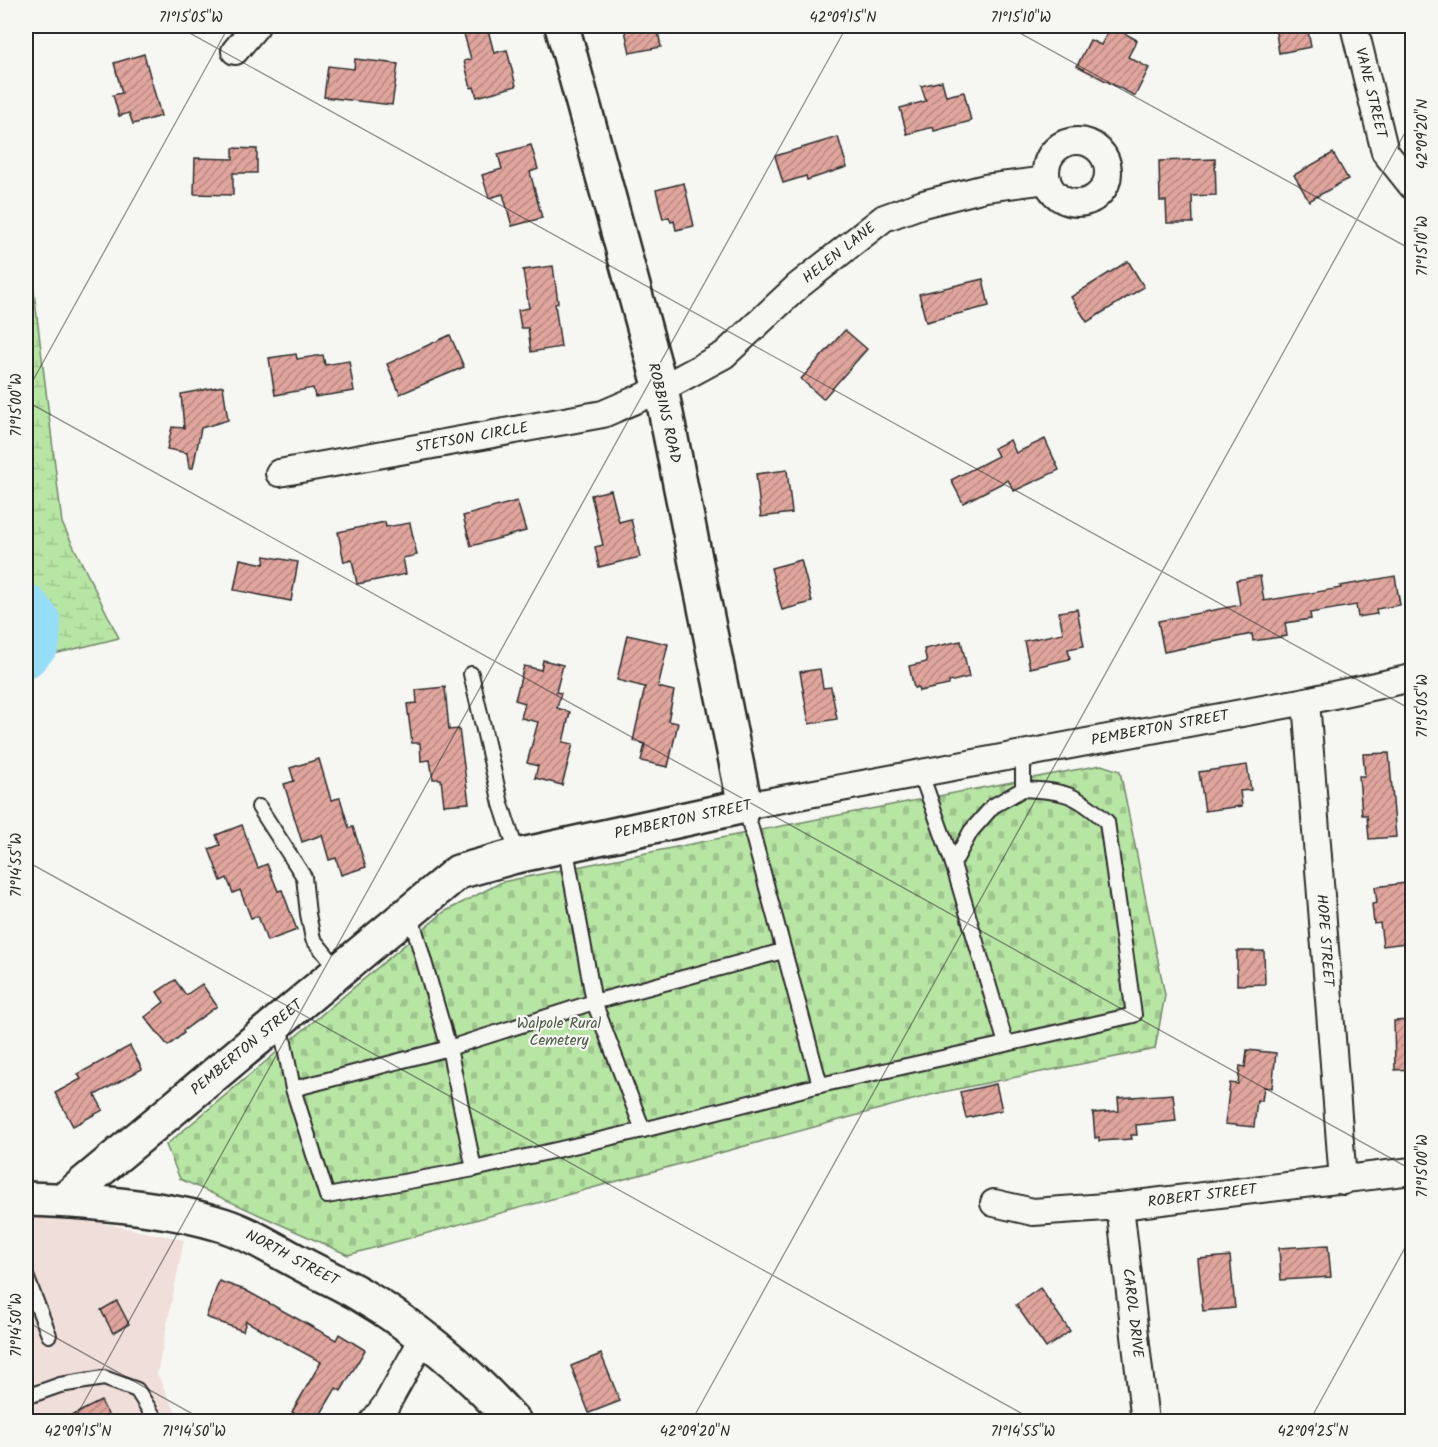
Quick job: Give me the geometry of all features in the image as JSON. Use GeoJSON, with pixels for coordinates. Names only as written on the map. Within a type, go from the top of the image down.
{"type":"FeatureCollection","features":[{"type":"Feature","properties":{"kind":"street"},"geometry":{"type":"LineString","coordinates":[[235,51],[256,26]]}},
{"type":"Feature","properties":{"kind":"street","name":"ROBBINS ROAD"},"geometry":{"type":"LineString","coordinates":[[562,26],[661,389],[745,807]]}},
{"type":"Feature","properties":{"kind":"street","name":"VANE STREET"},"geometry":{"type":"LineString","coordinates":[[1354,26],[1385,152],[1413,186]]}},
{"type":"Feature","properties":{"kind":"street","name":"HELEN LANE"},"geometry":{"type":"LineString","coordinates":[[661,389],[724,355],[798,286],[884,218],[923,204],[985,188],[1047,180]]}},
{"type":"Feature","properties":{"kind":"street","name":"STETSON CIRCLE"},"geometry":{"type":"LineString","coordinates":[[279,473],[603,414],[661,389]]}},
{"type":"Feature","properties":{"kind":"street","name":"PEMBERTON STREET"},"geometry":{"type":"LineString","coordinates":[[64,1200],[458,872],[518,856],[745,807],[1306,701],[1413,678]]}},
{"type":"Feature","properties":{"kind":"street","name":"HOPE STREET"},"geometry":{"type":"LineString","coordinates":[[1306,701],[1343,1181]]}},
{"type":"Feature","properties":{"kind":"street","name":"ROBERT STREET"},"geometry":{"type":"LineString","coordinates":[[994,1203],[1034,1212],[1120,1206],[1413,1171]]}},
{"type":"Feature","properties":{"kind":"street","name":"NORTH STREET"},"geometry":{"type":"LineString","coordinates":[[26,1199],[64,1200],[170,1212],[223,1225],[256,1238],[360,1294],[424,1337],[499,1405],[514,1422]]}},
{"type":"Feature","properties":{"kind":"street","name":"CAROL DRIVE"},"geometry":{"type":"LineString","coordinates":[[1120,1206],[1144,1422]]}},
{"type":"Feature","properties":{"kind":"street"},"geometry":{"type":"LineString","coordinates":[[373,1422],[386,1405],[424,1337]]}},
{"type":"Feature","properties":{"kind":"lane"},"geometry":{"type":"LineString","coordinates":[[471,674],[501,804],[518,856]]}},
{"type":"Feature","properties":{"kind":"lane"},"geometry":{"type":"LineString","coordinates":[[1023,754],[1023,789]]}},
{"type":"Feature","properties":{"kind":"lane"},"geometry":{"type":"LineString","coordinates":[[921,774],[953,864],[1006,1044]]}},
{"type":"Feature","properties":{"kind":"lane"},"geometry":{"type":"LineString","coordinates":[[279,1021],[293,1089],[327,1196],[474,1169],[643,1130],[820,1084],[1134,1015],[1107,822],[1084,801],[1055,790],[1023,789],[993,806],[971,831],[953,864]]}},
{"type":"Feature","properties":{"kind":"lane"},"geometry":{"type":"LineString","coordinates":[[259,807],[304,877],[313,939],[339,971]]}},
{"type":"Feature","properties":{"kind":"lane"},"geometry":{"type":"LineString","coordinates":[[745,807],[820,1084]]}},
{"type":"Feature","properties":{"kind":"lane"},"geometry":{"type":"LineString","coordinates":[[564,846],[594,1002],[643,1130]]}},
{"type":"Feature","properties":{"kind":"lane"},"geometry":{"type":"LineString","coordinates":[[410,913],[449,1048],[474,1169]]}},
{"type":"Feature","properties":{"kind":"lane"},"geometry":{"type":"LineString","coordinates":[[293,1089],[449,1048],[594,1002],[783,951]]}},
{"type":"Feature","properties":{"kind":"lane"},"geometry":{"type":"LineString","coordinates":[[26,1276],[49,1335]]}},
{"type":"Feature","properties":{"kind":"lane"},"geometry":{"type":"LineString","coordinates":[[26,1397],[60,1385],[104,1378],[136,1390],[157,1422]]}},
{"type":"Feature","properties":{"kind":"shaded area"},"geometry":{"type":"Polygon","coordinates":[[[26,1214],[57,1214],[184,1240],[157,1374],[180,1421],[26,1422],[26,1214]]]}},
{"type":"Feature","properties":{"kind":"green space"},"geometry":{"type":"Polygon","coordinates":[[[26,226],[62,523],[119,638],[26,661],[26,226]]]}},
{"type":"Feature","properties":{"kind":"green space","name":"Walpole Rural Cemetery"},"geometry":{"type":"Polygon","coordinates":[[[1101,765],[1120,771],[1165,995],[1155,1049],[938,1093],[348,1255],[180,1179],[166,1145],[444,912],[502,882],[1101,765]]]}},
{"type":"Feature","properties":{"kind":"building"},"geometry":{"type":"Polygon","coordinates":[[[487,26],[494,53],[507,50],[516,86],[477,97],[474,87],[471,88],[464,61],[471,59],[463,30],[487,26]]]}},
{"type":"Feature","properties":{"kind":"building"},"geometry":{"type":"Polygon","coordinates":[[[624,26],[657,26],[661,47],[630,53],[624,26]]]}},
{"type":"Feature","properties":{"kind":"building"},"geometry":{"type":"Polygon","coordinates":[[[1111,26],[1137,40],[1128,57],[1149,68],[1135,96],[1077,66],[1090,40],[1101,45],[1111,26]]]}},
{"type":"Feature","properties":{"kind":"building"},"geometry":{"type":"Polygon","coordinates":[[[1275,26],[1307,26],[1311,47],[1279,53],[1275,26]]]}},
{"type":"Feature","properties":{"kind":"building"},"geometry":{"type":"Polygon","coordinates":[[[144,54],[161,116],[133,124],[129,113],[119,116],[113,95],[122,93],[114,63],[144,54]]]}},
{"type":"Feature","properties":{"kind":"building"},"geometry":{"type":"Polygon","coordinates":[[[355,59],[398,64],[392,105],[324,97],[328,66],[354,69],[355,59]]]}},
{"type":"Feature","properties":{"kind":"building"},"geometry":{"type":"Polygon","coordinates":[[[942,81],[946,96],[964,92],[971,121],[934,131],[933,127],[907,134],[900,108],[926,101],[921,86],[942,81]]]}},
{"type":"Feature","properties":{"kind":"building"},"geometry":{"type":"Polygon","coordinates":[[[838,137],[847,167],[807,180],[806,176],[783,183],[775,156],[838,137]]]}},
{"type":"Feature","properties":{"kind":"building"},"geometry":{"type":"Polygon","coordinates":[[[531,145],[538,169],[530,172],[542,218],[512,226],[503,194],[489,198],[482,175],[502,169],[498,154],[531,145]]]}},
{"type":"Feature","properties":{"kind":"building"},"geometry":{"type":"Polygon","coordinates":[[[233,148],[257,149],[257,173],[233,173],[233,195],[194,194],[195,158],[233,159],[233,148]]]}},
{"type":"Feature","properties":{"kind":"building"},"geometry":{"type":"Polygon","coordinates":[[[1333,153],[1348,179],[1309,201],[1294,175],[1333,153]]]}},
{"type":"Feature","properties":{"kind":"building"},"geometry":{"type":"Polygon","coordinates":[[[1215,159],[1216,195],[1192,196],[1193,223],[1167,223],[1166,201],[1160,201],[1159,161],[1215,159]]]}},
{"type":"Feature","properties":{"kind":"building"},"geometry":{"type":"Polygon","coordinates":[[[684,183],[694,226],[676,230],[674,221],[671,222],[669,217],[663,219],[656,190],[684,183]]]}},
{"type":"Feature","properties":{"kind":"building"},"geometry":{"type":"Polygon","coordinates":[[[1128,261],[1144,287],[1087,322],[1071,297],[1128,261]]]}},
{"type":"Feature","properties":{"kind":"building"},"geometry":{"type":"Polygon","coordinates":[[[553,266],[561,347],[531,352],[528,328],[521,328],[518,310],[529,308],[523,270],[553,266]]]}},
{"type":"Feature","properties":{"kind":"building"},"geometry":{"type":"Polygon","coordinates":[[[983,279],[989,306],[926,322],[919,294],[983,279]]]}},
{"type":"Feature","properties":{"kind":"building"},"geometry":{"type":"Polygon","coordinates":[[[845,330],[867,349],[823,399],[801,379],[845,330]]]}},
{"type":"Feature","properties":{"kind":"building"},"geometry":{"type":"Polygon","coordinates":[[[450,335],[464,367],[400,394],[387,364],[450,335]]]}},
{"type":"Feature","properties":{"kind":"building"},"geometry":{"type":"Polygon","coordinates":[[[296,354],[297,359],[323,355],[325,365],[349,361],[354,391],[315,397],[313,388],[275,395],[269,358],[296,354]]]}},
{"type":"Feature","properties":{"kind":"building"},"geometry":{"type":"Polygon","coordinates":[[[223,386],[228,420],[201,428],[193,468],[189,468],[187,453],[167,449],[172,427],[184,428],[181,394],[223,386]]]}},
{"type":"Feature","properties":{"kind":"building"},"geometry":{"type":"Polygon","coordinates":[[[1045,439],[1059,470],[1014,491],[1008,480],[963,503],[951,480],[998,456],[994,448],[1010,440],[1016,453],[1045,439]]]}},
{"type":"Feature","properties":{"kind":"building"},"geometry":{"type":"Polygon","coordinates":[[[787,470],[792,513],[761,517],[756,474],[787,470]]]}},
{"type":"Feature","properties":{"kind":"building"},"geometry":{"type":"Polygon","coordinates":[[[611,490],[619,522],[631,519],[640,557],[599,567],[595,547],[603,545],[591,495],[611,490]]]}},
{"type":"Feature","properties":{"kind":"building"},"geometry":{"type":"Polygon","coordinates":[[[517,501],[526,531],[471,546],[463,516],[517,501]]]}},
{"type":"Feature","properties":{"kind":"building"},"geometry":{"type":"Polygon","coordinates":[[[385,522],[386,527],[410,523],[417,555],[403,558],[406,574],[357,584],[352,560],[344,562],[338,532],[385,522]]]}},
{"type":"Feature","properties":{"kind":"building"},"geometry":{"type":"Polygon","coordinates":[[[265,556],[298,562],[291,601],[234,590],[240,559],[264,564],[265,556]]]}},
{"type":"Feature","properties":{"kind":"building"},"geometry":{"type":"Polygon","coordinates":[[[801,560],[812,602],[782,610],[771,568],[801,560]]]}},
{"type":"Feature","properties":{"kind":"building"},"geometry":{"type":"Polygon","coordinates":[[[1260,576],[1264,601],[1395,576],[1400,605],[1376,609],[1377,614],[1358,617],[1356,605],[1310,613],[1311,619],[1285,623],[1287,636],[1253,641],[1252,634],[1164,652],[1158,621],[1240,605],[1236,580],[1260,576]]]}},
{"type":"Feature","properties":{"kind":"building"},"geometry":{"type":"Polygon","coordinates":[[[1077,609],[1084,646],[1068,649],[1070,659],[1030,668],[1024,641],[1063,633],[1059,612],[1077,609]]]}},
{"type":"Feature","properties":{"kind":"building"},"geometry":{"type":"Polygon","coordinates":[[[627,635],[668,644],[658,687],[674,691],[668,721],[678,723],[668,767],[641,761],[645,744],[633,741],[645,687],[617,680],[627,635]]]}},
{"type":"Feature","properties":{"kind":"building"},"geometry":{"type":"Polygon","coordinates":[[[961,641],[969,677],[949,682],[949,685],[919,691],[918,687],[914,688],[909,666],[927,662],[924,649],[961,641]]]}},
{"type":"Feature","properties":{"kind":"building"},"geometry":{"type":"Polygon","coordinates":[[[543,660],[563,665],[556,692],[561,693],[557,708],[570,712],[563,742],[573,744],[562,785],[535,778],[538,766],[527,763],[538,722],[521,718],[525,703],[515,700],[524,666],[541,670],[543,660]]]}},
{"type":"Feature","properties":{"kind":"building"},"geometry":{"type":"Polygon","coordinates":[[[820,669],[823,688],[831,687],[837,719],[809,724],[800,672],[820,669]]]}},
{"type":"Feature","properties":{"kind":"building"},"geometry":{"type":"Polygon","coordinates":[[[445,687],[449,730],[459,729],[469,803],[444,805],[441,779],[433,779],[430,760],[421,761],[420,743],[412,743],[407,704],[417,703],[416,690],[445,687]]]}},
{"type":"Feature","properties":{"kind":"building"},"geometry":{"type":"Polygon","coordinates":[[[1389,753],[1396,837],[1369,839],[1367,815],[1362,815],[1359,776],[1365,776],[1363,754],[1389,753]]]}},
{"type":"Feature","properties":{"kind":"building"},"geometry":{"type":"Polygon","coordinates":[[[319,759],[331,800],[340,798],[349,828],[353,827],[366,867],[341,875],[336,858],[329,860],[322,835],[302,842],[284,784],[294,781],[290,768],[319,759]]]}},
{"type":"Feature","properties":{"kind":"building"},"geometry":{"type":"Polygon","coordinates":[[[1247,765],[1251,790],[1240,791],[1242,806],[1205,811],[1199,772],[1247,765]]]}},
{"type":"Feature","properties":{"kind":"building"},"geometry":{"type":"Polygon","coordinates":[[[242,825],[258,868],[267,864],[278,891],[282,890],[297,930],[267,941],[258,916],[251,918],[240,890],[233,893],[227,878],[221,881],[209,849],[220,845],[216,835],[242,825]]]}},
{"type":"Feature","properties":{"kind":"building"},"geometry":{"type":"Polygon","coordinates":[[[1413,882],[1413,942],[1383,946],[1380,923],[1374,924],[1372,904],[1377,903],[1375,887],[1413,882]]]}},
{"type":"Feature","properties":{"kind":"building"},"geometry":{"type":"Polygon","coordinates":[[[1237,951],[1264,951],[1265,984],[1237,985],[1237,951]]]}},
{"type":"Feature","properties":{"kind":"building"},"geometry":{"type":"Polygon","coordinates":[[[175,980],[186,995],[202,984],[217,1006],[183,1031],[184,1033],[168,1046],[145,1017],[164,1002],[157,992],[175,980]]]}},
{"type":"Feature","properties":{"kind":"building"},"geometry":{"type":"Polygon","coordinates":[[[1413,1020],[1413,1069],[1395,1070],[1394,1021],[1413,1020]]]}},
{"type":"Feature","properties":{"kind":"building"},"geometry":{"type":"Polygon","coordinates":[[[130,1046],[142,1069],[95,1095],[103,1110],[73,1126],[55,1093],[81,1079],[78,1074],[130,1046]]]}},
{"type":"Feature","properties":{"kind":"building"},"geometry":{"type":"Polygon","coordinates":[[[1247,1050],[1276,1053],[1272,1088],[1264,1087],[1262,1101],[1257,1100],[1254,1127],[1225,1124],[1230,1083],[1238,1084],[1240,1066],[1245,1067],[1247,1050]]]}},
{"type":"Feature","properties":{"kind":"building"},"geometry":{"type":"Polygon","coordinates":[[[996,1084],[1002,1110],[966,1118],[960,1092],[996,1084]]]}},
{"type":"Feature","properties":{"kind":"building"},"geometry":{"type":"Polygon","coordinates":[[[1173,1094],[1176,1121],[1136,1125],[1137,1135],[1131,1135],[1132,1139],[1099,1141],[1099,1137],[1095,1138],[1093,1113],[1119,1111],[1118,1098],[1173,1094]]]}},
{"type":"Feature","properties":{"kind":"building"},"geometry":{"type":"Polygon","coordinates":[[[1328,1245],[1331,1277],[1281,1280],[1279,1248],[1328,1245]]]}},
{"type":"Feature","properties":{"kind":"building"},"geometry":{"type":"Polygon","coordinates":[[[1230,1256],[1235,1308],[1203,1311],[1198,1259],[1230,1256]]]}},
{"type":"Feature","properties":{"kind":"building"},"geometry":{"type":"Polygon","coordinates":[[[219,1281],[245,1290],[336,1340],[339,1334],[365,1350],[341,1391],[336,1388],[316,1422],[309,1422],[292,1412],[321,1362],[246,1321],[243,1331],[206,1317],[219,1281]]]}},
{"type":"Feature","properties":{"kind":"building"},"geometry":{"type":"Polygon","coordinates":[[[1040,1288],[1070,1331],[1046,1348],[1016,1305],[1040,1288]]]}},
{"type":"Feature","properties":{"kind":"building"},"geometry":{"type":"Polygon","coordinates":[[[117,1301],[129,1324],[113,1333],[101,1310],[117,1301]]]}},
{"type":"Feature","properties":{"kind":"building"},"geometry":{"type":"Polygon","coordinates":[[[601,1354],[620,1401],[589,1413],[571,1366],[601,1354]]]}},
{"type":"Feature","properties":{"kind":"building"},"geometry":{"type":"Polygon","coordinates":[[[101,1401],[112,1422],[59,1422],[101,1401]]]}},
{"type":"Feature","properties":{"kind":"waterway"},"geometry":{"type":"LineString","coordinates":[[26,604],[40,621],[39,643],[26,657]]}}]}
